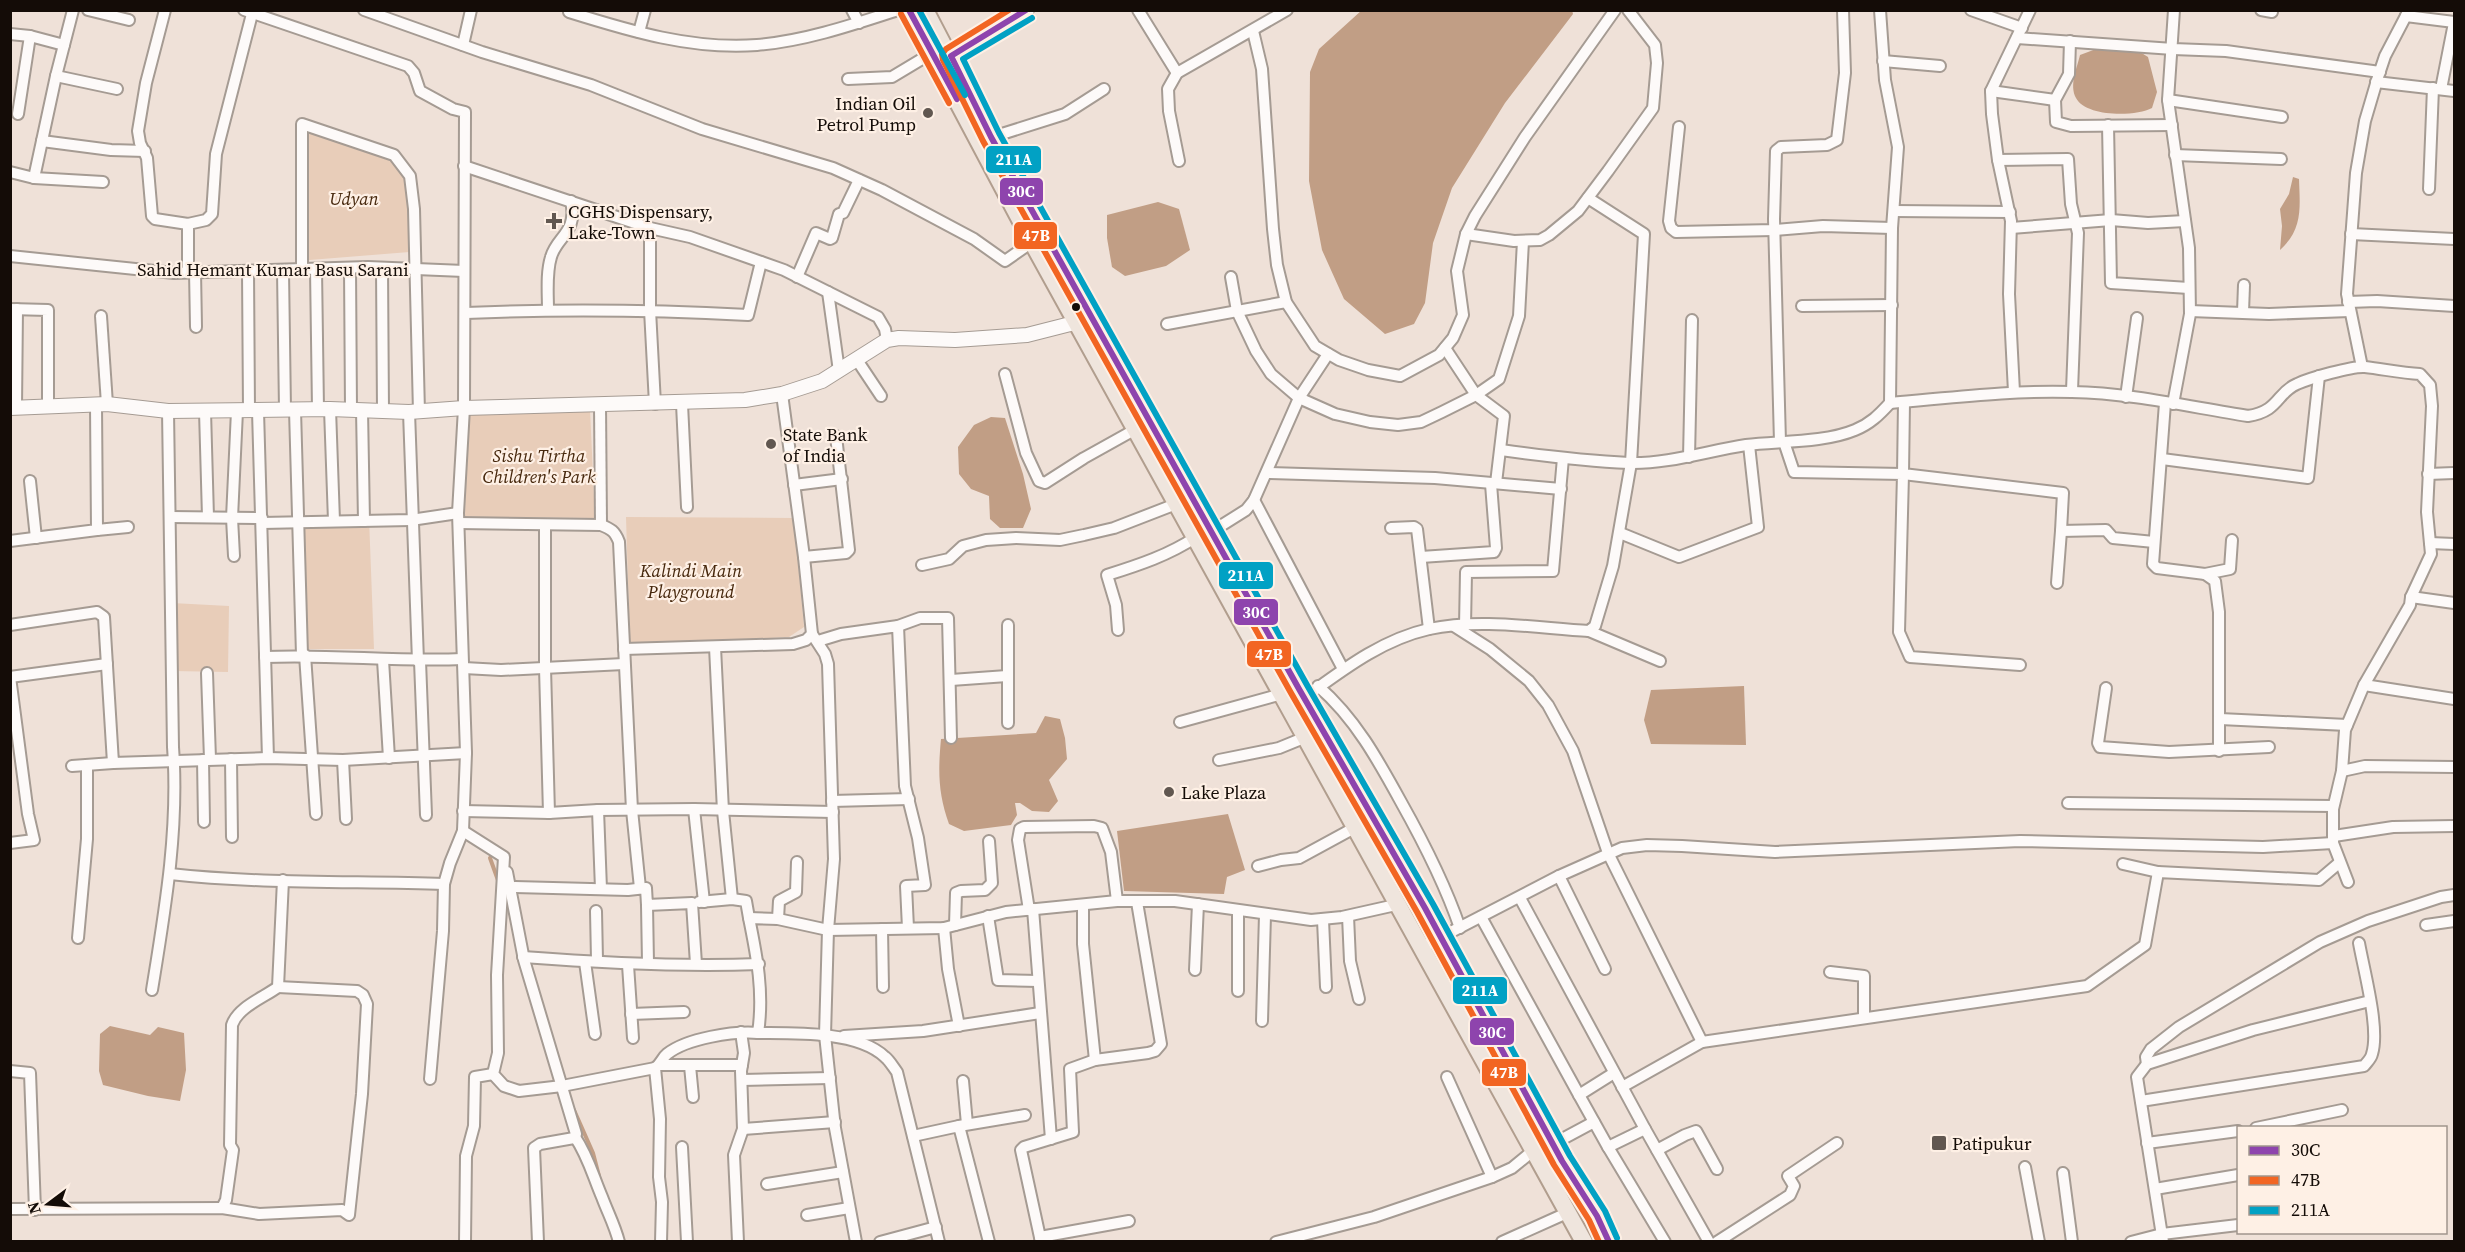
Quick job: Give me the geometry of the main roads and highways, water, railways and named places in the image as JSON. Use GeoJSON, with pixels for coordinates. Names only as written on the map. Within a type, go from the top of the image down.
{"type":"FeatureCollection","features":[{"type":"Feature","properties":{"kind":"main road"},"geometry":{"type":"LineString","coordinates":[[909,10],[940,58],[1204,535],[1304,698],[1441,938],[1557,1151],[1597,1216],[1609,1242]]}},
{"type":"Feature","properties":{"kind":"main road"},"geometry":{"type":"LineString","coordinates":[[926,10],[940,58]]}},
{"type":"Feature","properties":{"kind":"main road"},"geometry":{"type":"LineString","coordinates":[[985,139],[1032,242],[1085,320],[1136,429],[1176,504],[1204,535],[1286,701],[1400,904],[1584,1242]]}},
{"type":"Feature","properties":{"kind":"main road"},"geometry":{"type":"LineString","coordinates":[[1545,1168],[1557,1151]]}},
{"type":"Feature","properties":{"kind":"waterway"},"geometry":{"type":"LineString","coordinates":[[490,858],[499,883]]}},
{"type":"Feature","properties":{"kind":"waterway"},"geometry":{"type":"LineString","coordinates":[[574,1110],[593,1153],[599,1176]]}},
{"type":"Feature","properties":{"kind":"place","name":"Indian Oil Petrol Pump"},"geometry":{"type":"Point","coordinates":[928,113]}},
{"type":"Feature","properties":{"kind":"place","name":"CGHS Dispensary, Lake-Town"},"geometry":{"type":"Point","coordinates":[554,221]}},
{"type":"Feature","properties":{"kind":"place","name":"State Bank of India"},"geometry":{"type":"Point","coordinates":[771,444]}},
{"type":"Feature","properties":{"kind":"place","name":"Lake Plaza"},"geometry":{"type":"Point","coordinates":[1169,792]}},
{"type":"Feature","properties":{"kind":"place","name":"Patipukur"},"geometry":{"type":"Point","coordinates":[1939,1143]}},
{"type":"Feature","properties":{"kind":"park label","name":"Udyan"},"geometry":{"type":"Point","coordinates":[354,198]}},
{"type":"Feature","properties":{"kind":"park label","name":"Sishu Tirtha Children's Park"},"geometry":{"type":"Point","coordinates":[539,465]}},
{"type":"Feature","properties":{"kind":"park label","name":"Kalindi Main Playground"},"geometry":{"type":"Point","coordinates":[691,580]}}]}
